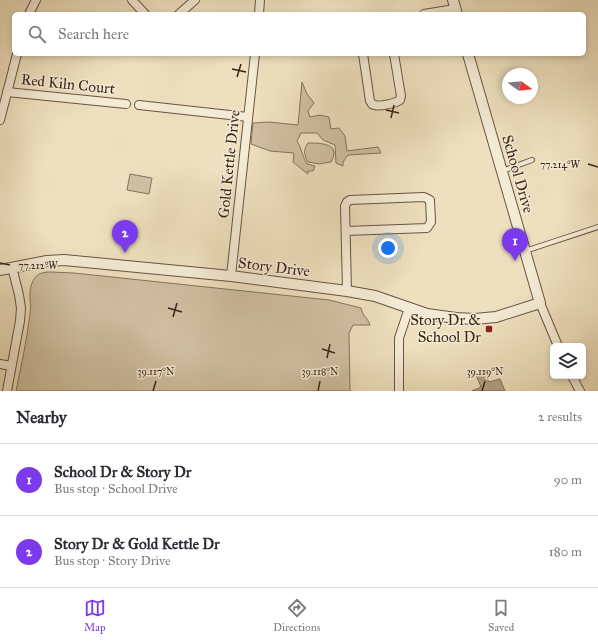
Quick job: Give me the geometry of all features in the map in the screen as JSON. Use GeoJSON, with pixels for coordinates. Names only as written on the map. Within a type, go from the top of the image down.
{"type":"FeatureCollection","features":[{"type":"Feature","properties":{"kind":"street"},"geometry":{"type":"LineString","coordinates":[[30,12],[36,0]]}},
{"type":"Feature","properties":{"kind":"street"},"geometry":{"type":"LineString","coordinates":[[132,0],[143,12]]}},
{"type":"Feature","properties":{"kind":"street"},"geometry":{"type":"LineString","coordinates":[[181,12],[196,0]]}},
{"type":"Feature","properties":{"kind":"street"},"geometry":{"type":"LineString","coordinates":[[259,12],[260,0]]}},
{"type":"Feature","properties":{"kind":"street"},"geometry":{"type":"LineString","coordinates":[[434,12],[455,8]]}},
{"type":"Feature","properties":{"kind":"street"},"geometry":{"type":"LineString","coordinates":[[0,120],[16,56]]}},
{"type":"Feature","properties":{"kind":"street","name":"Gold Kettle Drive"},"geometry":{"type":"LineString","coordinates":[[231,276],[255,56]]}},
{"type":"Feature","properties":{"kind":"street"},"geometry":{"type":"LineString","coordinates":[[363,56],[370,101],[376,106],[400,100],[401,96],[394,56]]}},
{"type":"Feature","properties":{"kind":"street","name":"School Drive"},"geometry":{"type":"LineString","coordinates":[[469,56],[540,303],[557,343]]}},
{"type":"Feature","properties":{"kind":"street","name":"Red Kiln Court"},"geometry":{"type":"LineString","coordinates":[[7,92],[126,104]]}},
{"type":"Feature","properties":{"kind":"street"},"geometry":{"type":"LineString","coordinates":[[139,106],[248,117]]}},
{"type":"Feature","properties":{"kind":"street"},"geometry":{"type":"LineString","coordinates":[[346,231],[428,228],[431,222],[430,202],[428,198],[424,197],[350,200],[347,202],[345,206],[347,291]]}},
{"type":"Feature","properties":{"kind":"street","name":"Story Drive"},"geometry":{"type":"LineString","coordinates":[[0,270],[47,261],[64,260],[231,276],[347,291],[375,296],[427,314],[475,319],[496,317],[540,303]]}},
{"type":"Feature","properties":{"kind":"street"},"geometry":{"type":"LineString","coordinates":[[6,391],[21,308],[12,267]]}},
{"type":"Feature","properties":{"kind":"street"},"geometry":{"type":"LineString","coordinates":[[399,391],[399,338],[408,308]]}},
{"type":"Feature","properties":{"kind":"street"},"geometry":{"type":"LineString","coordinates":[[0,364],[11,366]]}},
{"type":"Feature","properties":{"kind":"street"},"geometry":{"type":"LineString","coordinates":[[574,379],[580,391]]}},
{"type":"Feature","properties":{"kind":"lane"},"geometry":{"type":"LineString","coordinates":[[502,171],[532,160]]}},
{"type":"Feature","properties":{"kind":"lane"},"geometry":{"type":"LineString","coordinates":[[525,251],[598,227]]}},
{"type":"Feature","properties":{"kind":"shaded area"},"geometry":{"type":"Polygon","coordinates":[[[302,82],[307,94],[314,103],[308,111],[310,117],[320,115],[329,117],[331,129],[339,128],[345,136],[347,151],[378,147],[381,153],[348,155],[343,162],[343,166],[336,163],[335,145],[323,140],[317,133],[301,133],[297,141],[304,158],[307,164],[315,166],[313,171],[308,171],[308,174],[293,162],[294,153],[270,151],[251,144],[253,123],[269,122],[298,125],[302,82]]]}},
{"type":"Feature","properties":{"kind":"shaded area"},"geometry":{"type":"Polygon","coordinates":[[[308,143],[328,145],[332,148],[334,151],[334,156],[331,162],[319,164],[308,162],[305,148],[308,143]]]}},
{"type":"Feature","properties":{"kind":"shaded area"},"geometry":{"type":"Polygon","coordinates":[[[130,174],[152,178],[149,194],[127,190],[130,174]]]}},
{"type":"Feature","properties":{"kind":"shaded area"},"geometry":{"type":"Polygon","coordinates":[[[51,272],[74,273],[329,300],[361,308],[370,325],[353,325],[349,333],[350,391],[16,391],[29,324],[31,285],[38,275],[51,272]]]}},
{"type":"Feature","properties":{"kind":"shaded area"},"geometry":{"type":"Polygon","coordinates":[[[483,371],[489,382],[500,379],[505,391],[472,391],[481,387],[476,375],[483,371]]]}},
{"type":"Feature","properties":{"kind":"place","name":"Story Dr & Gold Kettle Dr"},"geometry":{"type":"Point","coordinates":[125,253]}},
{"type":"Feature","properties":{"kind":"place","name":"School Dr & Story Dr"},"geometry":{"type":"Point","coordinates":[515,261]}},
{"type":"Feature","properties":{"kind":"place","name":"Story Dr & School Dr"},"geometry":{"type":"Point","coordinates":[489,329]}}]}
